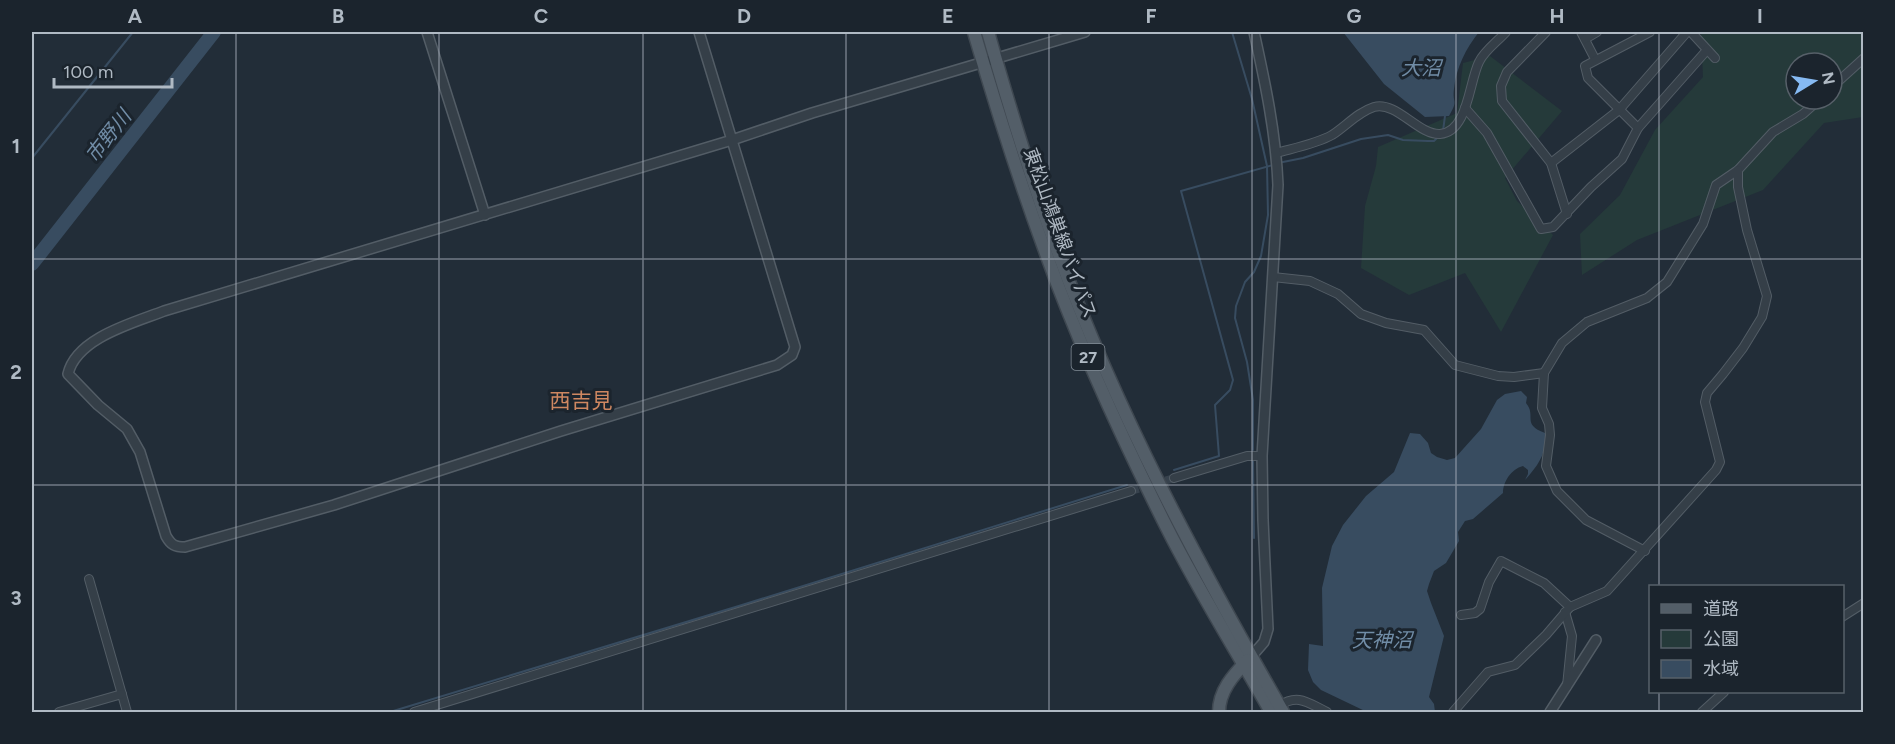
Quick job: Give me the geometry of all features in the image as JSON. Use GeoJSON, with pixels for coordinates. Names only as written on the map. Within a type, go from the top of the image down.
{"type":"FeatureCollection","features":[{"type":"Feature","properties":{"kind":"main road","name":"東松山鴻巣線バイパス"},"geometry":{"type":"LineString","coordinates":[[974,32],[989,61]]}},
{"type":"Feature","properties":{"kind":"main road","name":"東松山鴻巣線バイパス"},"geometry":{"type":"LineString","coordinates":[[988,32],[989,61],[1020,180],[1044,249],[1100,385],[1167,529],[1205,599],[1247,661]]}},
{"type":"Feature","properties":{"kind":"main road","name":"27"},"geometry":{"type":"LineString","coordinates":[[1247,661],[1277,710]]}},
{"type":"Feature","properties":{"kind":"main road"},"geometry":{"type":"LineString","coordinates":[[1219,712],[1225,686],[1247,661]]}},
{"type":"Feature","properties":{"kind":"street"},"geometry":{"type":"LineString","coordinates":[[427,32],[485,215]]}},
{"type":"Feature","properties":{"kind":"street"},"geometry":{"type":"LineString","coordinates":[[699,32],[732,140],[795,347],[792,355],[785,361],[550,434],[334,505],[185,547],[174,546],[170,543],[140,452],[127,429],[98,405],[68,374],[70,365],[83,349],[107,333],[164,311],[732,140],[812,113],[1085,32]]}},
{"type":"Feature","properties":{"kind":"street"},"geometry":{"type":"LineString","coordinates":[[1247,661],[1264,642],[1268,629],[1262,456],[1278,185],[1276,153],[1254,32]]}},
{"type":"Feature","properties":{"kind":"street"},"geometry":{"type":"LineString","coordinates":[[1276,153],[1298,148],[1330,136],[1362,112],[1376,106],[1389,108],[1429,131],[1438,134],[1451,132],[1466,108],[1479,61],[1506,32]]}},
{"type":"Feature","properties":{"kind":"street"},"geometry":{"type":"LineString","coordinates":[[1546,32],[1507,72],[1501,86],[1502,101],[1551,163],[1567,214]]}},
{"type":"Feature","properties":{"kind":"street"},"geometry":{"type":"LineString","coordinates":[[1595,59],[1583,35],[1597,32]]}},
{"type":"Feature","properties":{"kind":"street"},"geometry":{"type":"LineString","coordinates":[[1638,128],[1588,78],[1584,66],[1650,32]]}},
{"type":"Feature","properties":{"kind":"street"},"geometry":{"type":"LineString","coordinates":[[1551,163],[1619,110],[1689,32],[1715,58]]}},
{"type":"Feature","properties":{"kind":"street"},"geometry":{"type":"LineString","coordinates":[[1466,108],[1487,133],[1541,229],[1553,227],[1591,187],[1622,159],[1638,128],[1707,50]]}},
{"type":"Feature","properties":{"kind":"street"},"geometry":{"type":"LineString","coordinates":[[1844,76],[1863,58]]}},
{"type":"Feature","properties":{"kind":"street"},"geometry":{"type":"LineString","coordinates":[[1645,550],[1586,520],[1557,491],[1546,466],[1550,435],[1549,424],[1542,408],[1544,373],[1562,343],[1587,322],[1647,298],[1667,282],[1703,224],[1716,185],[1738,170],[1773,132],[1806,111]]}},
{"type":"Feature","properties":{"kind":"street"},"geometry":{"type":"LineString","coordinates":[[1453,712],[1488,672],[1515,666],[1546,635],[1567,609],[1607,591],[1716,470],[1720,462],[1705,402],[1707,393],[1743,348],[1764,312],[1767,296],[1747,230],[1738,187],[1738,170]]}},
{"type":"Feature","properties":{"kind":"street"},"geometry":{"type":"LineString","coordinates":[[1273,277],[1310,281],[1338,294],[1361,314],[1386,323],[1424,330],[1455,365],[1514,377],[1544,373]]}},
{"type":"Feature","properties":{"kind":"street"},"geometry":{"type":"LineString","coordinates":[[1174,478],[1247,456],[1262,456]]}},
{"type":"Feature","properties":{"kind":"street"},"geometry":{"type":"LineString","coordinates":[[414,712],[1131,491]]}},
{"type":"Feature","properties":{"kind":"street"},"geometry":{"type":"LineString","coordinates":[[1461,615],[1475,613],[1480,609],[1489,582],[1501,561],[1544,583],[1567,609],[1572,636],[1567,687]]}},
{"type":"Feature","properties":{"kind":"street"},"geometry":{"type":"LineString","coordinates":[[89,579],[127,712]]}},
{"type":"Feature","properties":{"kind":"street"},"geometry":{"type":"LineString","coordinates":[[1844,616],[1863,603]]}},
{"type":"Feature","properties":{"kind":"street"},"geometry":{"type":"LineString","coordinates":[[1550,712],[1596,640]]}},
{"type":"Feature","properties":{"kind":"street"},"geometry":{"type":"LineString","coordinates":[[1702,712],[1723,693]]}},
{"type":"Feature","properties":{"kind":"street"},"geometry":{"type":"LineString","coordinates":[[59,712],[122,694]]}},
{"type":"Feature","properties":{"kind":"street"},"geometry":{"type":"LineString","coordinates":[[1277,710],[1289,699],[1298,699],[1327,712]]}},
{"type":"Feature","properties":{"kind":"green space"},"geometry":{"type":"Polygon","coordinates":[[[1701,32],[1863,32],[1863,117],[1824,123],[1763,190],[1637,240],[1582,275],[1580,234],[1620,195],[1655,130],[1703,77],[1701,32]]]}},
{"type":"Feature","properties":{"kind":"green space"},"geometry":{"type":"Polygon","coordinates":[[[1490,56],[1562,111],[1505,178],[1517,201],[1553,235],[1501,332],[1465,273],[1409,295],[1361,268],[1365,206],[1376,166],[1378,147],[1457,113],[1463,63],[1490,56]]]}},
{"type":"Feature","properties":{"kind":"water","name":"大沼"},"geometry":{"type":"Polygon","coordinates":[[[1343,32],[1479,32],[1459,66],[1455,81],[1454,104],[1449,116],[1425,117],[1384,84],[1343,32]]]}},
{"type":"Feature","properties":{"kind":"water","name":"天神沼"},"geometry":{"type":"Polygon","coordinates":[[[1521,391],[1527,397],[1526,403],[1531,423],[1545,433],[1545,447],[1541,459],[1525,480],[1528,470],[1523,466],[1511,473],[1506,480],[1503,493],[1473,519],[1465,521],[1458,532],[1459,541],[1446,563],[1434,571],[1427,591],[1444,636],[1429,697],[1434,704],[1435,712],[1367,712],[1321,690],[1313,682],[1308,670],[1309,644],[1323,646],[1322,588],[1332,546],[1343,525],[1366,496],[1394,472],[1410,433],[1420,434],[1428,443],[1431,453],[1437,457],[1447,460],[1455,458],[1481,429],[1497,400],[1505,394],[1521,391]]]}},
{"type":"Feature","properties":{"kind":"waterway"},"geometry":{"type":"LineString","coordinates":[[32,158],[133,32]]}},
{"type":"Feature","properties":{"kind":"waterway","name":"市野川"},"geometry":{"type":"LineString","coordinates":[[32,264],[214,32]]}},
{"type":"Feature","properties":{"kind":"waterway"},"geometry":{"type":"LineString","coordinates":[[1232,32],[1252,99],[1267,166],[1268,215],[1261,256],[1254,272],[1245,282],[1236,306],[1235,318],[1247,362],[1253,400],[1253,450]]}},
{"type":"Feature","properties":{"kind":"waterway"},"geometry":{"type":"LineString","coordinates":[[1443,131],[1445,116]]}},
{"type":"Feature","properties":{"kind":"waterway"},"geometry":{"type":"LineString","coordinates":[[1278,163],[1303,158],[1361,139],[1388,135],[1403,140],[1434,141],[1440,135]]}},
{"type":"Feature","properties":{"kind":"waterway"},"geometry":{"type":"LineString","coordinates":[[1174,470],[1219,456],[1215,405],[1230,390],[1233,380],[1181,191],[1273,165]]}},
{"type":"Feature","properties":{"kind":"waterway"},"geometry":{"type":"LineString","coordinates":[[1253,461],[1254,538]]}},
{"type":"Feature","properties":{"kind":"waterway"},"geometry":{"type":"LineString","coordinates":[[390,712],[1127,485]]}},
{"type":"Feature","properties":{"kind":"tunnel"},"geometry":{"type":"LineString","coordinates":[[1131,491],[1174,478]]}},
{"type":"Feature","properties":{"kind":"district","name":"西吉見"},"geometry":{"type":"Point","coordinates":[581,401]}}]}
